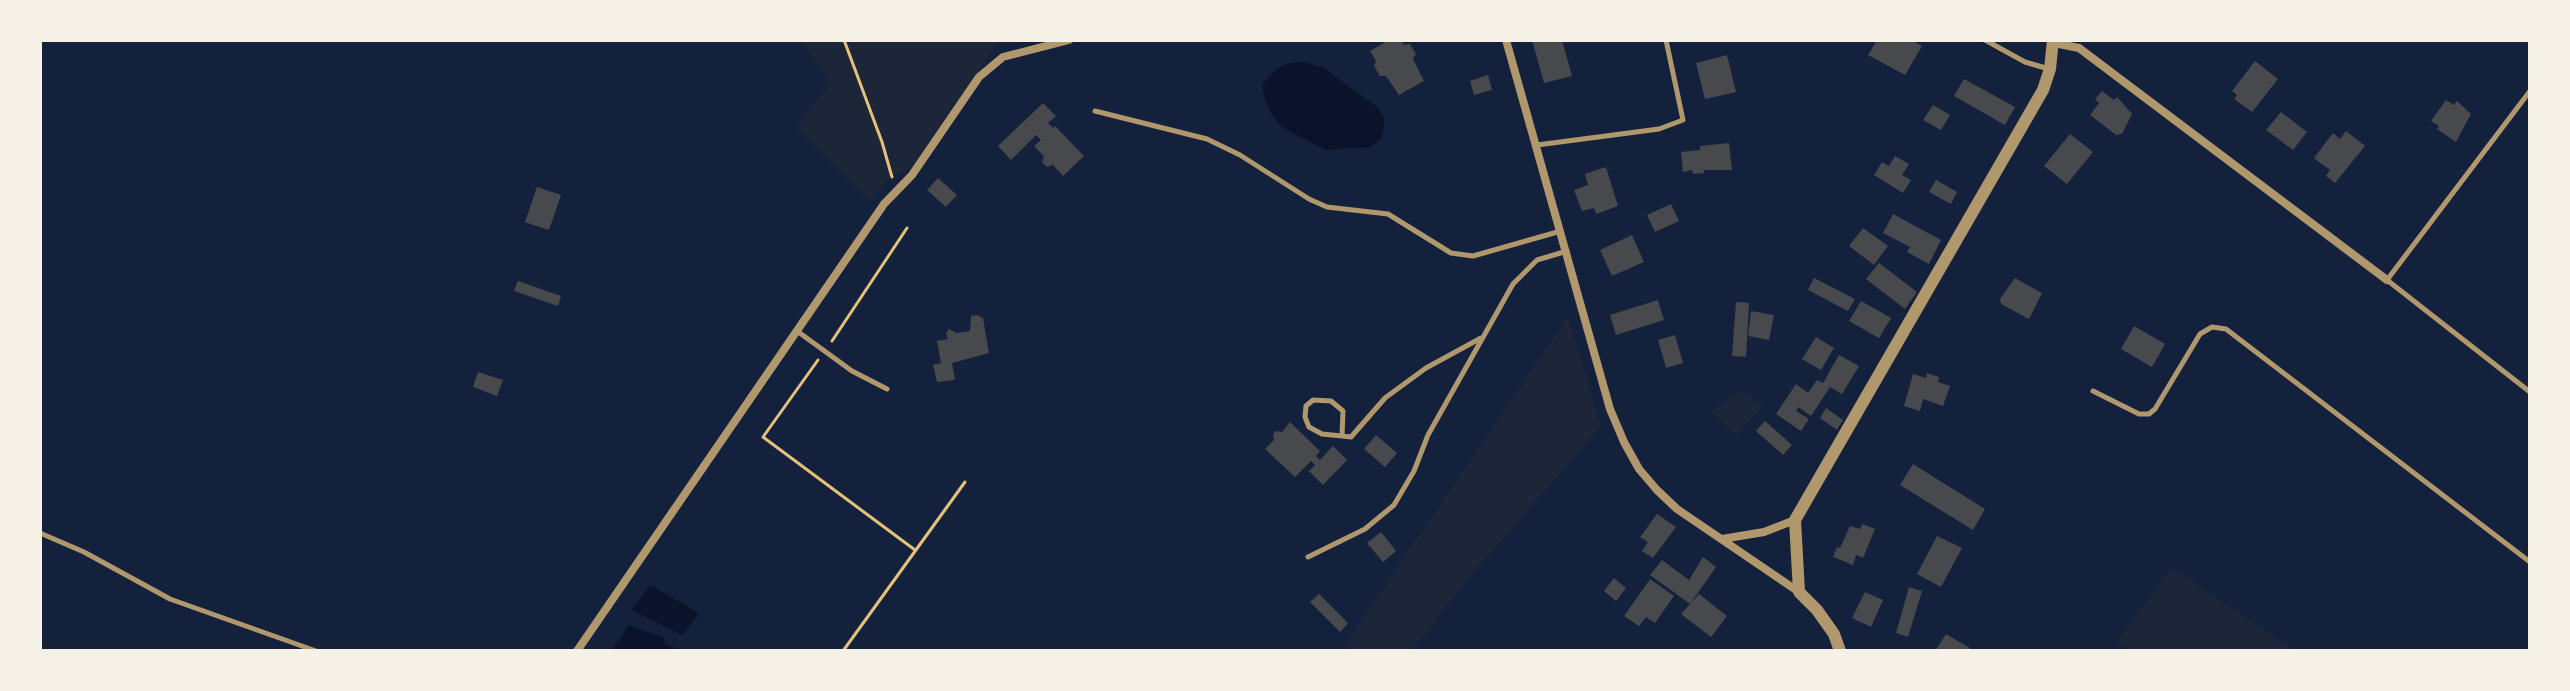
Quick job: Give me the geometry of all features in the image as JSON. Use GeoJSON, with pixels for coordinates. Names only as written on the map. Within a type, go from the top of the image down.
{"type":"FeatureCollection","features":[{"type":"Feature","properties":{"kind":"street"},"geometry":{"type":"LineString","coordinates":[[577,651],[884,204],[912,175],[979,77],[1003,57],[1069,40]]}},
{"type":"Feature","properties":{"kind":"street"},"geometry":{"type":"LineString","coordinates":[[1506,40],[1568,250],[1610,409],[1624,442],[1639,469],[1677,509],[1799,592],[1834,634],[1840,651]]}},
{"type":"Feature","properties":{"kind":"street"},"geometry":{"type":"LineString","coordinates":[[1799,592],[1795,520],[2043,90],[2054,42],[2079,48],[2387,280]]}},
{"type":"Feature","properties":{"kind":"street"},"geometry":{"type":"LineString","coordinates":[[1721,539],[1764,532],[1795,520]]}},
{"type":"Feature","properties":{"kind":"lane"},"geometry":{"type":"LineString","coordinates":[[1537,145],[1659,129],[1683,120],[1666,40]]}},
{"type":"Feature","properties":{"kind":"lane"},"geometry":{"type":"LineString","coordinates":[[1985,40],[2025,62],[2050,69]]}},
{"type":"Feature","properties":{"kind":"lane"},"geometry":{"type":"LineString","coordinates":[[2530,91],[2387,280],[2530,392]]}},
{"type":"Feature","properties":{"kind":"lane"},"geometry":{"type":"LineString","coordinates":[[1095,111],[1207,139],[1240,155],[1309,199],[1327,207],[1388,214],[1451,253],[1473,256],[1562,230]]}},
{"type":"Feature","properties":{"kind":"lane"},"geometry":{"type":"LineString","coordinates":[[1308,557],[1365,529],[1394,505],[1414,471],[1428,435],[1507,294],[1537,260],[1568,250]]}},
{"type":"Feature","properties":{"kind":"lane"},"geometry":{"type":"LineString","coordinates":[[2093,391],[2139,414],[2149,414],[2200,334],[2212,327],[2226,329],[2530,562]]}},
{"type":"Feature","properties":{"kind":"lane"},"geometry":{"type":"LineString","coordinates":[[796,331],[852,371],[887,389]]}},
{"type":"Feature","properties":{"kind":"lane"},"geometry":{"type":"LineString","coordinates":[[1342,436],[1343,411],[1331,401],[1313,400],[1306,406],[1305,417],[1309,427],[1322,434],[1351,437],[1385,398],[1426,368],[1482,337]]}},
{"type":"Feature","properties":{"kind":"lane"},"geometry":{"type":"LineString","coordinates":[[40,533],[84,552],[170,599],[316,651]]}},
{"type":"Feature","properties":{"kind":"path"},"geometry":{"type":"LineString","coordinates":[[844,40],[882,142],[896,192]]}},
{"type":"Feature","properties":{"kind":"path"},"geometry":{"type":"LineString","coordinates":[[907,228],[763,437],[915,550]]}},
{"type":"Feature","properties":{"kind":"path"},"geometry":{"type":"LineString","coordinates":[[843,651],[965,482]]}},
{"type":"Feature","properties":{"kind":"shaded area"},"geometry":{"type":"Polygon","coordinates":[[[800,40],[999,40],[914,167],[889,177],[871,202],[796,127],[831,82],[800,40]]]}},
{"type":"Feature","properties":{"kind":"shaded area"},"geometry":{"type":"Polygon","coordinates":[[[1304,62],[1324,68],[1377,107],[1384,117],[1381,139],[1370,147],[1326,150],[1283,128],[1272,115],[1262,84],[1277,68],[1304,62]]]}},
{"type":"Feature","properties":{"kind":"shaded area"},"geometry":{"type":"Polygon","coordinates":[[[1568,317],[1601,427],[1468,579],[1412,651],[1349,651],[1346,643],[1568,317]]]}},
{"type":"Feature","properties":{"kind":"shaded area"},"geometry":{"type":"Polygon","coordinates":[[[1742,391],[1763,407],[1735,436],[1710,411],[1742,391]]]}},
{"type":"Feature","properties":{"kind":"shaded area"},"geometry":{"type":"Polygon","coordinates":[[[2172,568],[2294,651],[2129,651],[2117,641],[2172,568]]]}},
{"type":"Feature","properties":{"kind":"shaded area"},"geometry":{"type":"Polygon","coordinates":[[[650,585],[697,612],[698,616],[682,635],[632,610],[650,585]]]}},
{"type":"Feature","properties":{"kind":"shaded area"},"geometry":{"type":"Polygon","coordinates":[[[629,625],[664,638],[665,644],[684,651],[611,651],[629,625]]]}},
{"type":"Feature","properties":{"kind":"building"},"geometry":{"type":"Polygon","coordinates":[[[1382,40],[1401,40],[1404,45],[1410,44],[1416,54],[1413,59],[1424,81],[1399,95],[1386,76],[1380,76],[1374,66],[1376,61],[1370,51],[1384,43],[1382,40]]]}},
{"type":"Feature","properties":{"kind":"building"},"geometry":{"type":"Polygon","coordinates":[[[1532,40],[1562,40],[1572,76],[1544,83],[1532,40]]]}},
{"type":"Feature","properties":{"kind":"building"},"geometry":{"type":"Polygon","coordinates":[[[1877,40],[1911,40],[1922,46],[1905,75],[1868,55],[1877,40]]]}},
{"type":"Feature","properties":{"kind":"building"},"geometry":{"type":"Polygon","coordinates":[[[1727,55],[1736,92],[1705,99],[1696,63],[1727,55]]]}},
{"type":"Feature","properties":{"kind":"building"},"geometry":{"type":"Polygon","coordinates":[[[2255,61],[2278,79],[2252,112],[2234,99],[2237,95],[2232,91],[2255,61]]]}},
{"type":"Feature","properties":{"kind":"building"},"geometry":{"type":"Polygon","coordinates":[[[1488,75],[1492,90],[1474,95],[1470,81],[1488,75]]]}},
{"type":"Feature","properties":{"kind":"building"},"geometry":{"type":"Polygon","coordinates":[[[1964,79],[2015,107],[2005,125],[1954,96],[1964,79]]]}},
{"type":"Feature","properties":{"kind":"building"},"geometry":{"type":"Polygon","coordinates":[[[2102,91],[2114,100],[2117,97],[2132,114],[2122,134],[2116,135],[2090,115],[2099,103],[2095,99],[2102,91]]]}},
{"type":"Feature","properties":{"kind":"building"},"geometry":{"type":"Polygon","coordinates":[[[2446,100],[2454,105],[2457,101],[2471,114],[2456,142],[2431,121],[2446,100]]]}},
{"type":"Feature","properties":{"kind":"building"},"geometry":{"type":"Polygon","coordinates":[[[1043,103],[1056,116],[1048,123],[1053,128],[1055,126],[1084,156],[1063,176],[1053,165],[1047,167],[1042,162],[1044,156],[1034,146],[1041,140],[1036,135],[1011,160],[998,146],[1043,103]]]}},
{"type":"Feature","properties":{"kind":"building"},"geometry":{"type":"Polygon","coordinates":[[[1933,105],[1950,115],[1941,130],[1923,120],[1933,105]]]}},
{"type":"Feature","properties":{"kind":"building"},"geometry":{"type":"Polygon","coordinates":[[[2281,112],[2307,132],[2293,150],[2266,130],[2281,112]]]}},
{"type":"Feature","properties":{"kind":"building"},"geometry":{"type":"Polygon","coordinates":[[[2346,131],[2365,146],[2335,183],[2326,176],[2330,170],[2314,158],[2333,133],[2340,139],[2346,131]]]}},
{"type":"Feature","properties":{"kind":"building"},"geometry":{"type":"Polygon","coordinates":[[[2070,134],[2093,152],[2067,184],[2044,166],[2070,134]]]}},
{"type":"Feature","properties":{"kind":"building"},"geometry":{"type":"Polygon","coordinates":[[[1729,143],[1732,170],[1704,170],[1704,173],[1693,174],[1692,170],[1683,172],[1681,152],[1729,143]]]}},
{"type":"Feature","properties":{"kind":"building"},"geometry":{"type":"Polygon","coordinates":[[[1895,156],[1909,164],[1902,175],[1911,180],[1903,193],[1874,175],[1882,162],[1889,166],[1895,156]]]}},
{"type":"Feature","properties":{"kind":"building"},"geometry":{"type":"Polygon","coordinates":[[[1606,167],[1618,206],[1596,214],[1594,208],[1582,211],[1574,190],[1588,185],[1585,174],[1606,167]]]}},
{"type":"Feature","properties":{"kind":"building"},"geometry":{"type":"Polygon","coordinates":[[[938,178],[957,195],[946,207],[927,190],[938,178]]]}},
{"type":"Feature","properties":{"kind":"building"},"geometry":{"type":"Polygon","coordinates":[[[1936,180],[1957,192],[1951,204],[1929,192],[1936,180]]]}},
{"type":"Feature","properties":{"kind":"building"},"geometry":{"type":"Polygon","coordinates":[[[537,187],[561,195],[549,230],[525,222],[537,187]]]}},
{"type":"Feature","properties":{"kind":"building"},"geometry":{"type":"Polygon","coordinates":[[[1671,204],[1679,221],[1655,232],[1647,215],[1671,204]]]}},
{"type":"Feature","properties":{"kind":"building"},"geometry":{"type":"Polygon","coordinates":[[[1893,214],[1941,240],[1929,264],[1907,252],[1910,247],[1883,233],[1893,214]]]}},
{"type":"Feature","properties":{"kind":"building"},"geometry":{"type":"Polygon","coordinates":[[[1863,228],[1888,246],[1874,265],[1849,246],[1863,228]]]}},
{"type":"Feature","properties":{"kind":"building"},"geometry":{"type":"Polygon","coordinates":[[[1632,235],[1644,262],[1612,276],[1600,250],[1632,235]]]}},
{"type":"Feature","properties":{"kind":"building"},"geometry":{"type":"Polygon","coordinates":[[[1879,263],[1917,292],[1905,309],[1866,279],[1879,263]]]}},
{"type":"Feature","properties":{"kind":"building"},"geometry":{"type":"Polygon","coordinates":[[[1814,278],[1855,299],[1848,311],[1808,290],[1814,278]]]}},
{"type":"Feature","properties":{"kind":"building"},"geometry":{"type":"Polygon","coordinates":[[[2015,278],[2042,293],[2029,319],[2001,304],[2000,299],[2015,278]]]}},
{"type":"Feature","properties":{"kind":"building"},"geometry":{"type":"Polygon","coordinates":[[[518,281],[561,296],[558,306],[514,291],[518,281]]]}},
{"type":"Feature","properties":{"kind":"building"},"geometry":{"type":"Polygon","coordinates":[[[1658,300],[1664,320],[1616,335],[1610,315],[1658,300]]]}},
{"type":"Feature","properties":{"kind":"building"},"geometry":{"type":"Polygon","coordinates":[[[1861,301],[1891,318],[1879,338],[1849,321],[1861,301]]]}},
{"type":"Feature","properties":{"kind":"building"},"geometry":{"type":"Polygon","coordinates":[[[1736,302],[1749,303],[1746,357],[1732,356],[1736,302]]]}},
{"type":"Feature","properties":{"kind":"building"},"geometry":{"type":"Polygon","coordinates":[[[1751,311],[1774,315],[1769,340],[1748,336],[1751,311]]]}},
{"type":"Feature","properties":{"kind":"building"},"geometry":{"type":"Polygon","coordinates":[[[971,316],[983,318],[989,353],[952,363],[955,380],[937,382],[933,365],[941,363],[937,341],[948,339],[946,333],[949,329],[956,333],[970,331],[971,316]]]}},
{"type":"Feature","properties":{"kind":"building"},"geometry":{"type":"Polygon","coordinates":[[[2134,326],[2165,344],[2152,367],[2121,349],[2134,326]]]}},
{"type":"Feature","properties":{"kind":"building"},"geometry":{"type":"Polygon","coordinates":[[[1675,335],[1683,363],[1666,368],[1658,340],[1675,335]]]}},
{"type":"Feature","properties":{"kind":"building"},"geometry":{"type":"Polygon","coordinates":[[[1816,337],[1834,348],[1821,370],[1802,359],[1816,337]]]}},
{"type":"Feature","properties":{"kind":"building"},"geometry":{"type":"Polygon","coordinates":[[[1839,355],[1859,366],[1842,394],[1830,387],[1811,416],[1798,407],[1796,411],[1809,419],[1801,431],[1776,414],[1796,384],[1808,393],[1817,380],[1823,383],[1839,355]]]}},
{"type":"Feature","properties":{"kind":"building"},"geometry":{"type":"Polygon","coordinates":[[[478,372],[503,380],[497,396],[473,387],[478,372]]]}},
{"type":"Feature","properties":{"kind":"building"},"geometry":{"type":"Polygon","coordinates":[[[1927,373],[1939,377],[1938,382],[1950,386],[1943,406],[1923,399],[1920,411],[1904,406],[1913,374],[1926,378],[1927,373]]]}},
{"type":"Feature","properties":{"kind":"building"},"geometry":{"type":"Polygon","coordinates":[[[1826,408],[1843,420],[1837,430],[1820,418],[1826,408]]]}},
{"type":"Feature","properties":{"kind":"building"},"geometry":{"type":"Polygon","coordinates":[[[1765,421],[1792,445],[1783,455],[1756,431],[1765,421]]]}},
{"type":"Feature","properties":{"kind":"building"},"geometry":{"type":"Polygon","coordinates":[[[1290,422],[1320,451],[1316,456],[1320,460],[1333,446],[1347,460],[1323,485],[1309,471],[1315,465],[1311,461],[1295,477],[1265,449],[1274,440],[1273,434],[1282,432],[1290,422]]]}},
{"type":"Feature","properties":{"kind":"building"},"geometry":{"type":"Polygon","coordinates":[[[1376,435],[1397,453],[1385,467],[1364,449],[1376,435]]]}},
{"type":"Feature","properties":{"kind":"building"},"geometry":{"type":"Polygon","coordinates":[[[1913,464],[1985,509],[1973,530],[1900,485],[1913,464]]]}},
{"type":"Feature","properties":{"kind":"building"},"geometry":{"type":"Polygon","coordinates":[[[1657,514],[1676,527],[1653,558],[1642,551],[1648,542],[1640,537],[1657,514]]]}},
{"type":"Feature","properties":{"kind":"building"},"geometry":{"type":"Polygon","coordinates":[[[1862,524],[1875,529],[1863,558],[1856,555],[1853,565],[1833,557],[1850,526],[1860,529],[1862,524]]]}},
{"type":"Feature","properties":{"kind":"building"},"geometry":{"type":"Polygon","coordinates":[[[1381,532],[1396,551],[1383,562],[1367,543],[1381,532]]]}},
{"type":"Feature","properties":{"kind":"building"},"geometry":{"type":"Polygon","coordinates":[[[1937,536],[1962,548],[1941,587],[1917,574],[1937,536]]]}},
{"type":"Feature","properties":{"kind":"building"},"geometry":{"type":"Polygon","coordinates":[[[1703,557],[1716,567],[1690,604],[1650,575],[1662,560],[1689,580],[1703,557]]]}},
{"type":"Feature","properties":{"kind":"building"},"geometry":{"type":"Polygon","coordinates":[[[1614,578],[1626,588],[1616,601],[1604,591],[1614,578]]]}},
{"type":"Feature","properties":{"kind":"building"},"geometry":{"type":"Polygon","coordinates":[[[1650,579],[1674,596],[1655,623],[1646,617],[1639,626],[1624,616],[1650,579]]]}},
{"type":"Feature","properties":{"kind":"building"},"geometry":{"type":"Polygon","coordinates":[[[1909,587],[1922,591],[1908,637],[1896,633],[1909,587]]]}},
{"type":"Feature","properties":{"kind":"building"},"geometry":{"type":"Polygon","coordinates":[[[1865,592],[1883,600],[1871,627],[1852,618],[1865,592]]]}},
{"type":"Feature","properties":{"kind":"building"},"geometry":{"type":"Polygon","coordinates":[[[1319,594],[1348,623],[1340,632],[1310,602],[1319,594]]]}},
{"type":"Feature","properties":{"kind":"building"},"geometry":{"type":"Polygon","coordinates":[[[1699,594],[1727,616],[1711,637],[1681,614],[1699,594]]]}},
{"type":"Feature","properties":{"kind":"building"},"geometry":{"type":"Polygon","coordinates":[[[1946,634],[1970,648],[1968,651],[1935,651],[1946,634]]]}}]}
